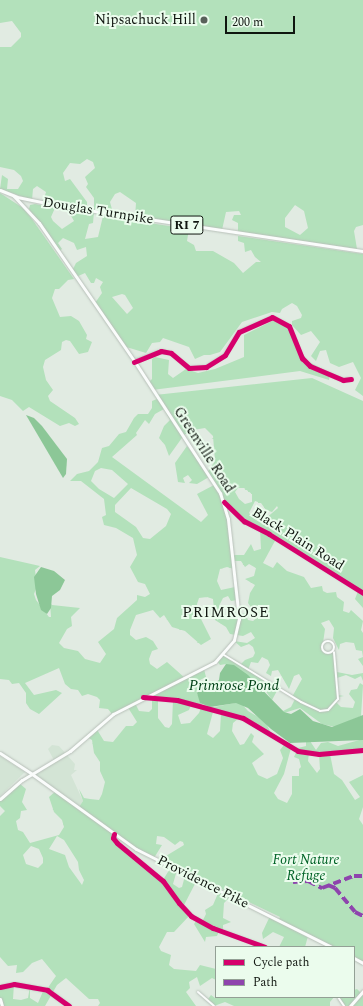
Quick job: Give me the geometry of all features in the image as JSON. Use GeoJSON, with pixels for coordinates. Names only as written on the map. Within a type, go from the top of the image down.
{"type":"FeatureCollection","features":[{"type":"Feature","properties":{"kind":"main road","name":"Douglas Turnpike"},"geometry":{"type":"LineString","coordinates":[[0,190],[12,195],[60,206],[363,251]]}},
{"type":"Feature","properties":{"kind":"main road","name":"Greenville Road"},"geometry":{"type":"LineString","coordinates":[[0,799],[32,774],[62,758],[113,714],[143,697],[207,667],[224,655],[234,640],[239,619],[228,519],[224,502],[134,362],[39,223],[12,195]]}},
{"type":"Feature","properties":{"kind":"main road","name":"Providence Pike"},"geometry":{"type":"LineString","coordinates":[[0,753],[32,774],[114,834],[146,854],[330,946]]}},
{"type":"Feature","properties":{"kind":"main road"},"geometry":{"type":"LineString","coordinates":[[0,987],[14,984],[41,988],[54,993],[69,1006]]}},
{"type":"Feature","properties":{"kind":"main road"},"geometry":{"type":"LineString","coordinates":[[350,1006],[363,991]]}},
{"type":"Feature","properties":{"kind":"main road"},"geometry":{"type":"LineString","coordinates":[[0,999],[2,1006]]}},
{"type":"Feature","properties":{"kind":"street"},"geometry":{"type":"LineString","coordinates":[[134,362],[162,350],[170,353],[189,368],[206,368],[224,355],[239,332],[272,317],[289,326],[302,358],[310,366],[343,380],[351,379]]}},
{"type":"Feature","properties":{"kind":"street","name":"Black Plain Road"},"geometry":{"type":"LineString","coordinates":[[224,502],[244,521],[269,534],[363,593]]}},
{"type":"Feature","properties":{"kind":"street"},"geometry":{"type":"LineString","coordinates":[[224,655],[301,702],[320,711],[328,710],[338,699],[334,652],[332,643],[328,641],[323,643],[321,647],[324,652],[334,652]]}},
{"type":"Feature","properties":{"kind":"street"},"geometry":{"type":"LineString","coordinates":[[143,697],[177,700],[243,718],[298,751],[319,754],[363,750]]}},
{"type":"Feature","properties":{"kind":"street"},"geometry":{"type":"LineString","coordinates":[[114,834],[113,838],[117,843],[163,880],[179,903],[191,916],[213,928],[262,946]]}},
{"type":"Feature","properties":{"kind":"street"},"geometry":{"type":"LineString","coordinates":[[198,992],[214,1006]]}},
{"type":"Feature","properties":{"kind":"shaded area"},"geometry":{"type":"Polygon","coordinates":[[[52,745],[59,746],[75,764],[74,770],[77,770],[71,775],[83,801],[79,807],[33,774],[55,762],[48,749],[52,745]]]}},
{"type":"Feature","properties":{"kind":"shaded area"},"geometry":{"type":"Polygon","coordinates":[[[0,756],[25,772],[0,796],[0,756]]]}},
{"type":"Feature","properties":{"kind":"green space"},"geometry":{"type":"Polygon","coordinates":[[[0,0],[363,0],[363,225],[356,227],[354,231],[357,249],[238,232],[238,223],[232,220],[234,215],[241,215],[239,211],[226,212],[222,230],[135,217],[136,203],[120,192],[115,194],[110,202],[113,213],[94,210],[94,198],[86,187],[88,184],[85,177],[95,168],[93,162],[87,159],[80,164],[70,163],[63,173],[65,181],[70,179],[87,202],[87,205],[81,205],[81,208],[43,202],[46,192],[37,186],[33,189],[32,200],[0,189],[2,175],[8,179],[7,189],[18,189],[23,181],[21,176],[14,170],[0,167],[0,47],[11,47],[21,37],[21,33],[12,21],[0,23],[0,0]],[[295,205],[285,218],[285,227],[300,235],[308,228],[304,211],[295,205]]]}},
{"type":"Feature","properties":{"kind":"green space"},"geometry":{"type":"Polygon","coordinates":[[[0,193],[23,208],[74,279],[68,280],[59,289],[55,289],[52,298],[60,317],[71,316],[79,321],[87,335],[86,339],[92,342],[88,352],[79,354],[70,341],[66,340],[62,342],[61,350],[45,360],[43,367],[46,380],[53,390],[48,396],[50,401],[75,418],[79,424],[75,426],[69,423],[60,426],[29,407],[23,411],[12,400],[0,396],[0,193]]]}},
{"type":"Feature","properties":{"kind":"green space"},"geometry":{"type":"Polygon","coordinates":[[[35,204],[55,208],[51,217],[53,221],[62,229],[74,221],[70,214],[70,208],[94,212],[93,223],[89,224],[85,239],[98,237],[103,216],[189,229],[187,241],[194,245],[196,251],[213,251],[234,263],[243,273],[256,262],[261,262],[255,257],[251,250],[245,252],[244,243],[238,241],[238,236],[363,254],[363,396],[355,390],[361,378],[353,362],[339,367],[330,363],[326,350],[320,351],[316,361],[311,356],[320,342],[311,331],[301,335],[292,325],[292,321],[301,318],[302,315],[297,306],[292,303],[282,309],[280,313],[272,312],[242,322],[220,352],[204,355],[195,359],[189,347],[163,338],[160,342],[152,343],[146,353],[123,346],[95,303],[102,293],[100,287],[103,282],[96,278],[94,283],[91,283],[85,273],[76,277],[72,271],[76,263],[87,256],[86,247],[77,250],[74,243],[63,238],[58,243],[62,249],[59,251],[29,209],[30,205],[35,204]],[[122,294],[112,297],[127,314],[133,308],[125,295],[122,294]]]}},
{"type":"Feature","properties":{"kind":"green space"},"geometry":{"type":"Polygon","coordinates":[[[278,318],[288,324],[293,330],[302,353],[309,362],[330,373],[329,380],[300,371],[152,390],[148,383],[152,379],[152,359],[155,357],[169,360],[168,374],[173,378],[186,369],[198,373],[215,369],[244,357],[244,335],[278,318]]]}},
{"type":"Feature","properties":{"kind":"green space","name":"Fort Nature Refuge"},"geometry":{"type":"Polygon","coordinates":[[[312,378],[363,401],[363,608],[355,599],[358,591],[276,539],[263,563],[273,568],[277,562],[287,571],[304,577],[311,588],[322,586],[323,591],[327,593],[336,592],[337,597],[344,602],[343,611],[349,613],[351,610],[363,621],[361,630],[363,633],[363,657],[362,651],[356,650],[354,643],[346,642],[340,644],[339,650],[333,638],[334,628],[329,620],[321,623],[325,629],[322,650],[325,653],[334,653],[337,672],[352,675],[363,673],[363,681],[361,676],[355,679],[346,675],[337,678],[338,695],[344,696],[338,697],[336,702],[341,707],[353,708],[355,702],[349,694],[351,690],[357,689],[360,683],[363,685],[361,716],[335,727],[322,724],[300,708],[284,713],[275,706],[283,711],[291,707],[295,699],[292,697],[302,679],[299,674],[294,676],[289,689],[278,670],[272,671],[271,676],[266,673],[270,665],[268,660],[262,657],[258,663],[251,662],[248,670],[278,689],[272,700],[260,683],[226,664],[220,665],[217,661],[224,655],[240,665],[245,660],[253,657],[255,653],[253,647],[249,644],[241,647],[234,641],[247,643],[255,638],[251,632],[243,636],[230,634],[226,627],[215,620],[213,599],[207,597],[199,598],[197,604],[198,613],[211,639],[201,645],[185,631],[172,627],[164,615],[160,618],[153,610],[136,615],[130,630],[130,635],[136,640],[146,637],[153,641],[158,649],[152,651],[149,659],[150,664],[157,669],[167,662],[185,678],[204,669],[206,677],[198,681],[197,693],[202,705],[214,707],[240,702],[248,711],[265,721],[271,733],[239,718],[233,723],[232,731],[240,745],[244,744],[251,733],[254,736],[252,742],[264,754],[252,763],[258,775],[267,779],[277,774],[283,758],[280,750],[284,745],[291,748],[284,774],[274,793],[278,799],[287,803],[292,794],[292,776],[299,776],[299,769],[301,767],[299,759],[294,757],[298,748],[306,746],[306,742],[310,741],[316,750],[321,743],[328,742],[338,746],[363,739],[363,751],[330,754],[334,774],[342,780],[355,800],[360,797],[349,782],[363,775],[363,807],[359,819],[363,825],[363,963],[355,959],[355,946],[330,946],[308,936],[305,946],[280,946],[284,937],[273,932],[263,939],[262,933],[270,916],[279,919],[280,917],[222,889],[221,891],[231,896],[224,903],[223,918],[231,922],[223,925],[223,932],[219,931],[217,936],[206,937],[205,942],[194,924],[197,920],[202,922],[206,914],[205,910],[213,905],[219,891],[197,880],[183,907],[190,915],[174,932],[167,932],[159,947],[161,951],[171,955],[169,965],[174,969],[196,971],[200,965],[215,969],[215,980],[212,978],[200,986],[197,977],[189,982],[190,988],[186,992],[196,1006],[98,1006],[100,1003],[98,999],[89,999],[66,978],[57,985],[45,1006],[0,1006],[0,987],[14,984],[13,999],[21,1000],[28,998],[30,986],[30,998],[38,1003],[44,989],[47,989],[56,976],[42,959],[32,963],[23,972],[16,973],[17,965],[8,966],[0,957],[0,816],[5,811],[0,806],[0,799],[19,783],[26,789],[22,802],[27,810],[21,811],[20,818],[16,821],[18,830],[23,832],[30,843],[59,835],[64,827],[62,820],[54,812],[49,797],[56,791],[79,807],[83,801],[79,789],[84,798],[99,800],[102,794],[105,782],[100,771],[100,762],[94,753],[92,740],[87,737],[96,728],[104,741],[113,742],[126,726],[133,726],[137,722],[127,706],[112,714],[108,709],[99,708],[100,700],[97,697],[88,694],[82,696],[78,690],[71,689],[65,684],[59,668],[25,683],[34,695],[56,690],[62,693],[39,714],[30,709],[26,703],[26,693],[19,683],[12,684],[9,680],[0,679],[0,557],[40,566],[35,570],[37,586],[34,594],[36,600],[49,617],[51,617],[50,603],[52,605],[80,608],[71,617],[72,626],[67,629],[59,643],[64,648],[78,651],[85,659],[100,663],[106,654],[98,642],[114,629],[117,618],[137,600],[137,595],[145,597],[150,594],[145,584],[138,582],[130,567],[137,555],[133,538],[116,528],[104,525],[102,517],[106,515],[104,499],[81,481],[70,481],[77,474],[89,471],[98,462],[102,448],[109,446],[119,434],[126,432],[138,414],[148,414],[152,408],[152,401],[157,399],[155,395],[312,378]],[[164,409],[155,414],[149,424],[145,420],[136,433],[137,435],[112,457],[201,522],[208,515],[197,494],[214,485],[209,477],[197,484],[189,483],[192,480],[188,475],[183,478],[185,483],[178,482],[175,463],[187,446],[207,473],[215,461],[213,436],[205,428],[193,430],[184,435],[169,456],[165,445],[159,438],[164,426],[170,420],[164,409]],[[101,468],[95,471],[91,481],[99,489],[114,498],[128,484],[112,470],[101,468]],[[131,488],[115,505],[115,512],[136,527],[143,538],[150,539],[166,526],[171,514],[167,509],[131,488]],[[238,488],[235,492],[239,499],[245,504],[252,502],[252,494],[244,488],[238,488]],[[255,501],[249,513],[255,519],[260,516],[265,519],[278,508],[277,506],[272,512],[266,510],[261,503],[255,501]],[[225,504],[232,555],[244,555],[251,544],[254,551],[261,549],[260,529],[250,525],[225,504]],[[233,561],[234,569],[227,567],[220,569],[217,581],[221,590],[235,587],[237,600],[231,601],[228,596],[223,598],[219,606],[221,618],[228,620],[245,613],[248,620],[253,621],[258,617],[248,603],[250,593],[255,585],[245,579],[254,576],[256,568],[249,564],[245,567],[241,561],[233,561]],[[145,697],[135,703],[139,711],[149,712],[152,709],[152,698],[145,697]],[[158,699],[158,718],[165,727],[169,728],[172,724],[173,700],[158,699]],[[191,705],[189,710],[178,715],[181,724],[190,723],[199,713],[201,708],[191,705]],[[213,712],[207,734],[213,738],[220,731],[221,714],[213,712]],[[309,753],[308,761],[317,773],[320,769],[319,754],[309,753]],[[114,835],[116,843],[163,880],[171,867],[177,870],[173,884],[179,888],[182,887],[186,872],[161,859],[184,845],[183,842],[180,841],[175,845],[164,837],[157,836],[156,844],[162,845],[154,858],[114,835]],[[57,836],[49,849],[65,855],[69,867],[82,885],[84,880],[79,870],[78,862],[64,840],[57,836]],[[31,846],[23,855],[26,864],[38,868],[43,863],[43,858],[39,849],[31,846]]]}},
{"type":"Feature","properties":{"kind":"green space"},"geometry":{"type":"Polygon","coordinates":[[[363,657],[363,666],[358,659],[363,657]]]}},
{"type":"Feature","properties":{"kind":"green space"},"geometry":{"type":"Polygon","coordinates":[[[357,989],[361,993],[363,991],[363,1006],[344,1006],[340,998],[355,998],[355,990],[357,989]]]}},
{"type":"Feature","properties":{"kind":"green space"},"geometry":{"type":"Polygon","coordinates":[[[211,995],[215,998],[333,998],[330,1002],[330,1006],[234,1006],[225,1002],[214,1006],[208,999],[211,995]]]}},
{"type":"Feature","properties":{"kind":"water"},"geometry":{"type":"Polygon","coordinates":[[[26,415],[34,418],[42,426],[67,459],[66,474],[63,478],[26,415]]]}},
{"type":"Feature","properties":{"kind":"water"},"geometry":{"type":"Polygon","coordinates":[[[41,567],[54,571],[65,580],[60,590],[52,596],[51,608],[47,614],[41,610],[36,594],[34,577],[41,567]]]}},
{"type":"Feature","properties":{"kind":"water","name":"Primrose Pond"},"geometry":{"type":"Polygon","coordinates":[[[226,664],[234,665],[248,675],[284,712],[291,714],[300,709],[313,721],[332,727],[363,715],[363,740],[290,743],[271,729],[248,708],[236,703],[210,707],[200,703],[197,693],[204,682],[213,685],[219,680],[220,673],[226,664]]]}},
{"type":"Feature","properties":{"kind":"marked path"},"geometry":{"type":"LineString","coordinates":[[293,882],[308,881],[322,888],[354,876],[363,876]]}},
{"type":"Feature","properties":{"kind":"marked path"},"geometry":{"type":"LineString","coordinates":[[328,885],[335,888],[355,912],[363,916]]}},
{"type":"Feature","properties":{"kind":"cycle path"},"geometry":{"type":"LineString","coordinates":[[134,362],[161,351],[171,353],[189,368],[206,367],[225,355],[239,332],[272,317],[289,326],[302,358],[310,366],[343,380],[351,379]]}},
{"type":"Feature","properties":{"kind":"cycle path"},"geometry":{"type":"LineString","coordinates":[[224,502],[244,521],[269,534],[363,593]]}},
{"type":"Feature","properties":{"kind":"cycle path"},"geometry":{"type":"LineString","coordinates":[[143,697],[177,700],[243,718],[298,751],[319,754],[363,750]]}},
{"type":"Feature","properties":{"kind":"cycle path"},"geometry":{"type":"LineString","coordinates":[[114,834],[113,838],[117,843],[163,881],[179,903],[191,916],[213,928],[262,946]]}},
{"type":"Feature","properties":{"kind":"cycle path"},"geometry":{"type":"LineString","coordinates":[[0,987],[14,984],[47,990],[69,1006]]}},
{"type":"Feature","properties":{"kind":"place","name":"Nipsachuck Hill"},"geometry":{"type":"Point","coordinates":[204,20]}},
{"type":"Feature","properties":{"kind":"district","name":"PRIMROSE"},"geometry":{"type":"Point","coordinates":[226,613]}}]}
